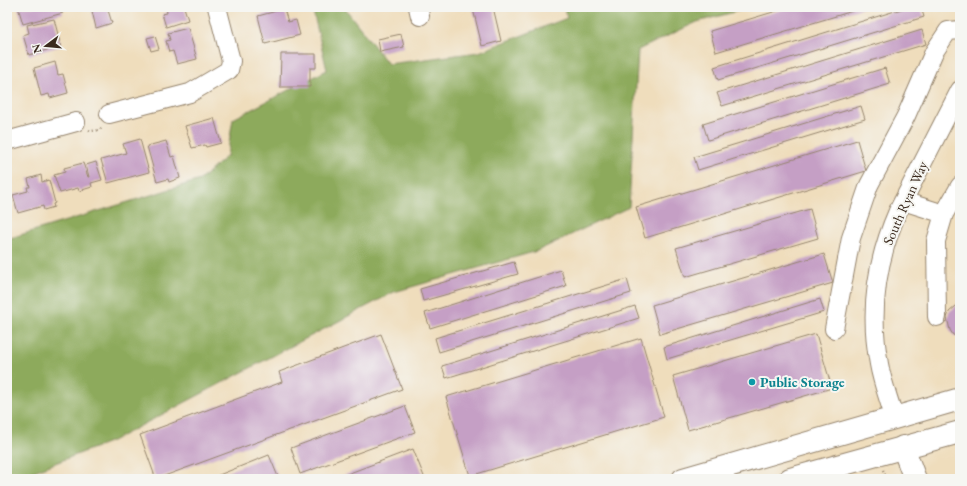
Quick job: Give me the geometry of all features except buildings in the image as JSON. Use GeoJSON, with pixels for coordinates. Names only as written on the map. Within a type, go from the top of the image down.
{"type":"FeatureCollection","features":[{"type":"Feature","properties":{"kind":"main road"},"geometry":{"type":"LineString","coordinates":[[683,479],[960,399]]}},
{"type":"Feature","properties":{"kind":"main road"},"geometry":{"type":"LineString","coordinates":[[894,417],[915,479]]}},
{"type":"Feature","properties":{"kind":"main road"},"geometry":{"type":"LineString","coordinates":[[790,479],[960,432]]}},
{"type":"Feature","properties":{"kind":"street"},"geometry":{"type":"LineString","coordinates":[[109,114],[190,93],[229,70],[232,61],[217,7]]}},
{"type":"Feature","properties":{"kind":"street"},"geometry":{"type":"LineString","coordinates":[[834,329],[851,238],[869,185],[906,116],[934,52],[948,31],[960,30]]}},
{"type":"Feature","properties":{"kind":"street","name":"South Ryan Way"},"geometry":{"type":"LineString","coordinates":[[894,417],[879,365],[875,334],[876,286],[882,256],[890,229],[903,201],[956,110],[960,90]]}},
{"type":"Feature","properties":{"kind":"street"},"geometry":{"type":"LineString","coordinates":[[8,136],[76,122]]}},
{"type":"Feature","properties":{"kind":"street"},"geometry":{"type":"LineString","coordinates":[[937,317],[936,241],[944,214],[960,186]]}},
{"type":"Feature","properties":{"kind":"street"},"geometry":{"type":"LineString","coordinates":[[903,201],[944,214]]}},
{"type":"Feature","properties":{"kind":"path"},"geometry":{"type":"LineString","coordinates":[[76,122],[91,132],[100,130],[109,114]]}},
{"type":"Feature","properties":{"kind":"green space"},"geometry":{"type":"Polygon","coordinates":[[[312,7],[344,7],[388,64],[479,52],[567,18],[564,7],[753,7],[697,22],[638,50],[629,207],[537,251],[394,292],[112,441],[14,479],[7,479],[7,239],[200,180],[227,156],[233,119],[327,70],[312,7]]]}},
{"type":"Feature","properties":{"kind":"place","name":"Public Storage"},"geometry":{"type":"Point","coordinates":[752,382]}}]}
